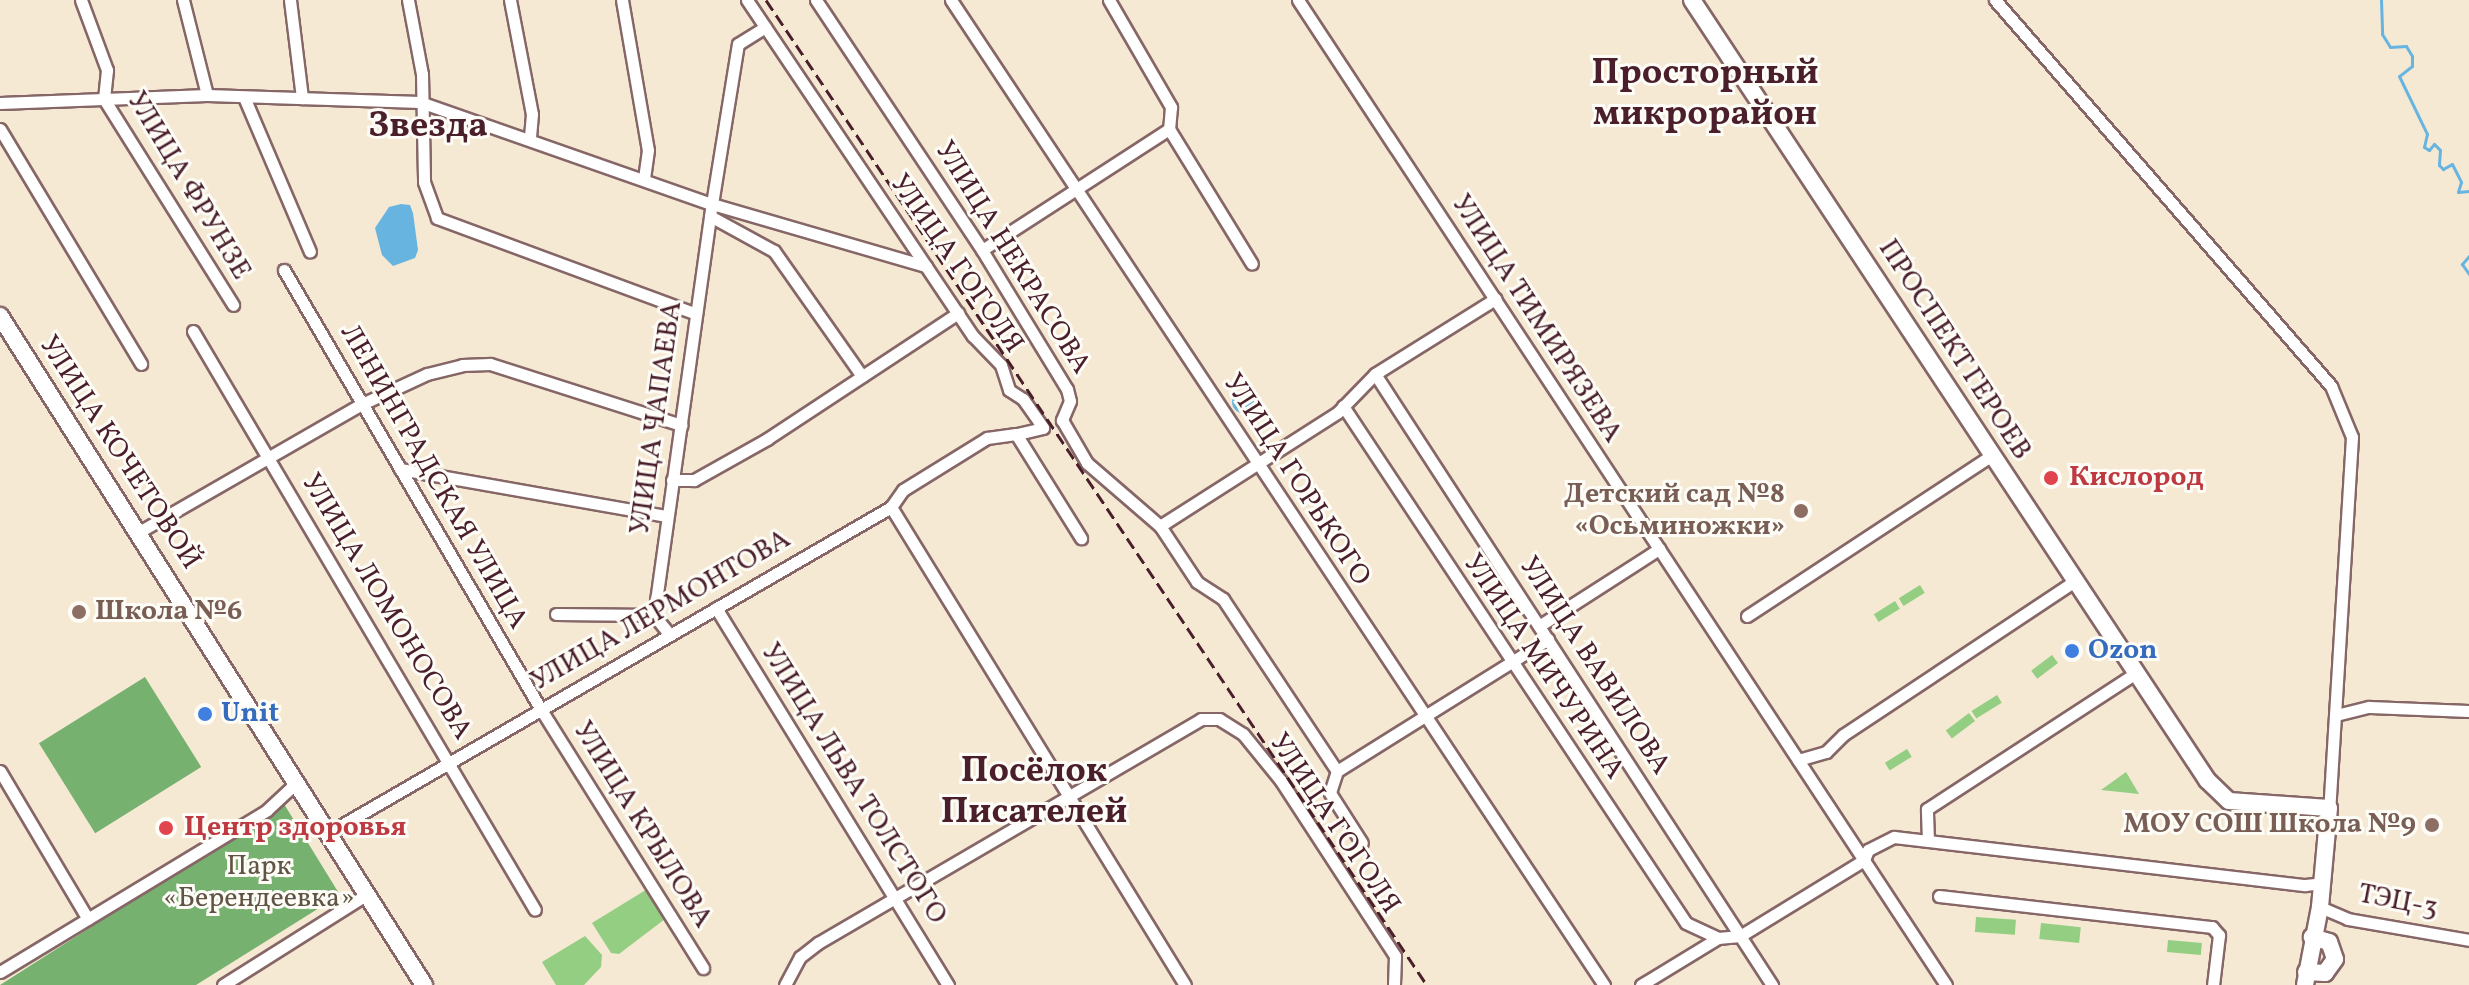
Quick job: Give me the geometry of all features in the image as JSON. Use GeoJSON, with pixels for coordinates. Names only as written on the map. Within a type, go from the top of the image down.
{"type":"FeatureCollection","features":[{"type":"Feature","properties":{"kind":"street","name":"УЛИЦА ФРУНЗЕ"},"geometry":{"type":"LineString","coordinates":[[81,0],[107,70],[104,99],[233,305]]}},
{"type":"Feature","properties":{"kind":"street"},"geometry":{"type":"LineString","coordinates":[[183,0],[207,95]]}},
{"type":"Feature","properties":{"kind":"street"},"geometry":{"type":"LineString","coordinates":[[290,0],[302,98]]}},
{"type":"Feature","properties":{"kind":"street"},"geometry":{"type":"LineString","coordinates":[[408,0],[422,74],[420,102],[424,182],[437,218],[696,314]]}},
{"type":"Feature","properties":{"kind":"street"},"geometry":{"type":"LineString","coordinates":[[510,0],[532,114],[530,137]]}},
{"type":"Feature","properties":{"kind":"street"},"geometry":{"type":"LineString","coordinates":[[622,0],[648,150],[644,179]]}},
{"type":"Feature","properties":{"kind":"street","name":"УЛИЦА ГОГОЛЯ"},"geometry":{"type":"LineString","coordinates":[[747,0],[958,313],[1001,365],[1009,390],[1023,399],[1043,428],[1016,434]]}},
{"type":"Feature","properties":{"kind":"street","name":"УЛИЦА ГОРЬКОГО"},"geometry":{"type":"LineString","coordinates":[[951,0],[1423,717],[1604,985]]}},
{"type":"Feature","properties":{"kind":"street"},"geometry":{"type":"LineString","coordinates":[[1109,0],[1171,107],[1169,129],[1252,264]]}},
{"type":"Feature","properties":{"kind":"street","name":"УЛИЦА ТИМИРЯЗЕВА"},"geometry":{"type":"LineString","coordinates":[[1298,0],[1946,985]]}},
{"type":"Feature","properties":{"kind":"street","name":"ПРОСПЕКТ ГЕРОЕВ"},"geometry":{"type":"LineString","coordinates":[[1692,0],[2207,780],[2229,801],[2329,808]]}},
{"type":"Feature","properties":{"kind":"street"},"geometry":{"type":"LineString","coordinates":[[1995,0],[2331,386],[2352,437],[2323,883],[2320,907],[2312,937],[2305,978],[2325,973],[2335,959],[2329,942],[2312,937]]}},
{"type":"Feature","properties":{"kind":"street","name":"УЛИЦА НЕКРАСОВА"},"geometry":{"type":"LineString","coordinates":[[825,2],[1067,389],[1070,401],[1062,420],[1087,463],[1160,526],[1197,582],[1223,599],[1337,771]]}},
{"type":"Feature","properties":{"kind":"street","name":"УЛИЦА ЧАПАЕВА"},"geometry":{"type":"LineString","coordinates":[[654,615],[711,210],[738,44],[765,27]]}},
{"type":"Feature","properties":{"kind":"street"},"geometry":{"type":"LineString","coordinates":[[0,103],[207,95],[420,102],[530,137],[644,179],[711,210],[774,251],[862,376]]}},
{"type":"Feature","properties":{"kind":"street"},"geometry":{"type":"LineString","coordinates":[[244,97],[310,252]]}},
{"type":"Feature","properties":{"kind":"street"},"geometry":{"type":"LineString","coordinates":[[0,129],[141,364]]}},
{"type":"Feature","properties":{"kind":"street"},"geometry":{"type":"LineString","coordinates":[[982,250],[1074,187],[1169,129]]}},
{"type":"Feature","properties":{"kind":"street"},"geometry":{"type":"LineString","coordinates":[[711,210],[926,266]]}},
{"type":"Feature","properties":{"kind":"street","name":"ЛЕНИНГРАДСКАЯ УЛИЦА"},"geometry":{"type":"LineString","coordinates":[[284,270],[540,708]]}},
{"type":"Feature","properties":{"kind":"street"},"geometry":{"type":"LineString","coordinates":[[1160,526],[1343,406],[1375,374],[1495,299]]}},
{"type":"Feature","properties":{"kind":"street"},"geometry":{"type":"LineString","coordinates":[[672,480],[694,480],[767,439],[958,313]]}},
{"type":"Feature","properties":{"kind":"street","name":"УЛИЦА КОЧЕТОВОЙ"},"geometry":{"type":"LineString","coordinates":[[0,316],[424,985]]}},
{"type":"Feature","properties":{"kind":"street","name":"УЛИЦА ЛОМОНОСОВА"},"geometry":{"type":"LineString","coordinates":[[193,331],[450,760],[535,910]]}},
{"type":"Feature","properties":{"kind":"street"},"geometry":{"type":"LineString","coordinates":[[139,532],[362,404],[427,374],[490,364],[681,425]]}},
{"type":"Feature","properties":{"kind":"street","name":"УЛИЦА ВАВИЛОВА"},"geometry":{"type":"LineString","coordinates":[[1375,374],[1772,985]]}},
{"type":"Feature","properties":{"kind":"street","name":"УЛИЦА МИЧУРИНА"},"geometry":{"type":"LineString","coordinates":[[1343,406],[1686,923],[1718,938]]}},
{"type":"Feature","properties":{"kind":"street"},"geometry":{"type":"LineString","coordinates":[[1016,434],[1081,538]]}},
{"type":"Feature","properties":{"kind":"street","name":"УЛИЦА ЛЕРМОНТОВА"},"geometry":{"type":"LineString","coordinates":[[328,833],[891,507],[903,490],[987,438],[1016,434]]}},
{"type":"Feature","properties":{"kind":"street"},"geometry":{"type":"LineString","coordinates":[[1747,616],[1992,455]]}},
{"type":"Feature","properties":{"kind":"street"},"geometry":{"type":"LineString","coordinates":[[400,469],[667,516]]}},
{"type":"Feature","properties":{"kind":"street"},"geometry":{"type":"LineString","coordinates":[[891,507],[1067,799],[1185,985]]}},
{"type":"Feature","properties":{"kind":"street"},"geometry":{"type":"LineString","coordinates":[[1539,626],[1659,549]]}},
{"type":"Feature","properties":{"kind":"street"},"geometry":{"type":"LineString","coordinates":[[1798,760],[1826,752],[1843,735],[2075,581]]}},
{"type":"Feature","properties":{"kind":"street","name":"УЛИЦА ЛЬВА ТОЛСТОГО"},"geometry":{"type":"LineString","coordinates":[[716,608],[948,985]]}},
{"type":"Feature","properties":{"kind":"street"},"geometry":{"type":"LineString","coordinates":[[556,614],[654,615],[670,635]]}},
{"type":"Feature","properties":{"kind":"street"},"geometry":{"type":"LineString","coordinates":[[1362,843],[1330,793],[1337,771],[1548,639]]}},
{"type":"Feature","properties":{"kind":"street"},"geometry":{"type":"LineString","coordinates":[[1928,841],[1927,809],[2136,673]]}},
{"type":"Feature","properties":{"kind":"street"},"geometry":{"type":"LineString","coordinates":[[2336,715],[2369,707],[2469,711]]}},
{"type":"Feature","properties":{"kind":"street","name":"УЛИЦА КРЫЛОВА"},"geometry":{"type":"LineString","coordinates":[[540,708],[703,968]]}},
{"type":"Feature","properties":{"kind":"street","name":"УЛИЦА ГОГОЛЯ"},"geometry":{"type":"LineString","coordinates":[[1067,799],[1201,719],[1219,719],[1243,734],[1281,781],[1395,956],[1394,984]]}},
{"type":"Feature","properties":{"kind":"street"},"geometry":{"type":"LineString","coordinates":[[0,771],[88,919]]}},
{"type":"Feature","properties":{"kind":"street"},"geometry":{"type":"LineString","coordinates":[[0,972],[267,810],[296,783]]}},
{"type":"Feature","properties":{"kind":"street"},"geometry":{"type":"LineString","coordinates":[[785,985],[800,957],[818,943],[896,902],[1067,799]]}},
{"type":"Feature","properties":{"kind":"street"},"geometry":{"type":"LineString","coordinates":[[1641,985],[1718,938],[1740,936],[1864,860],[1868,850],[1894,837],[2305,885],[2323,883]]}},
{"type":"Feature","properties":{"kind":"street"},"geometry":{"type":"LineString","coordinates":[[223,985],[366,895]]}},
{"type":"Feature","properties":{"kind":"street"},"geometry":{"type":"LineString","coordinates":[[1939,896],[2212,927],[2219,935],[2213,985]]}},
{"type":"Feature","properties":{"kind":"street","name":"ТЭЦ-3"},"geometry":{"type":"LineString","coordinates":[[2320,907],[2348,919],[2469,940]]}},
{"type":"Feature","properties":{"kind":"green space"},"geometry":{"type":"Polygon","coordinates":[[[1920,585],[1925,593],[1904,606],[1899,598],[1920,585]]]}},
{"type":"Feature","properties":{"kind":"green space"},"geometry":{"type":"Polygon","coordinates":[[[1895,601],[1900,609],[1879,622],[1874,614],[1895,601]]]}},
{"type":"Feature","properties":{"kind":"green space"},"geometry":{"type":"Polygon","coordinates":[[[2052,655],[2058,663],[2037,679],[2031,671],[2052,655]]]}},
{"type":"Feature","properties":{"kind":"green space"},"geometry":{"type":"Polygon","coordinates":[[[145,677],[201,767],[95,833],[39,743],[145,677]]]}},
{"type":"Feature","properties":{"kind":"green space"},"geometry":{"type":"Polygon","coordinates":[[[1997,695],[2002,703],[1976,719],[1972,711],[1997,695]]]}},
{"type":"Feature","properties":{"kind":"green space"},"geometry":{"type":"Polygon","coordinates":[[[1969,713],[1975,721],[1952,738],[1946,730],[1969,713]]]}},
{"type":"Feature","properties":{"kind":"green space"},"geometry":{"type":"Polygon","coordinates":[[[1907,749],[1912,757],[1890,770],[1885,763],[1907,749]]]}},
{"type":"Feature","properties":{"kind":"green space"},"geometry":{"type":"Polygon","coordinates":[[[2126,772],[2139,794],[2101,790],[2126,772]]]}},
{"type":"Feature","properties":{"kind":"green space","name":"Парк «Берендеевка»"},"geometry":{"type":"Polygon","coordinates":[[[284,804],[340,895],[196,985],[0,985],[284,804]]]}},
{"type":"Feature","properties":{"kind":"green space"},"geometry":{"type":"Polygon","coordinates":[[[649,888],[665,919],[619,954],[611,953],[592,923],[649,888]]]}},
{"type":"Feature","properties":{"kind":"green space"},"geometry":{"type":"Polygon","coordinates":[[[1976,917],[2016,920],[2015,935],[1975,932],[1976,917]]]}},
{"type":"Feature","properties":{"kind":"green space"},"geometry":{"type":"Polygon","coordinates":[[[2041,923],[2081,927],[2079,943],[2039,939],[2041,923]]]}},
{"type":"Feature","properties":{"kind":"green space"},"geometry":{"type":"Polygon","coordinates":[[[585,936],[602,955],[601,967],[584,985],[556,985],[542,962],[585,936]]]}},
{"type":"Feature","properties":{"kind":"green space"},"geometry":{"type":"Polygon","coordinates":[[[2168,940],[2202,943],[2201,955],[2167,952],[2168,940]]]}},
{"type":"Feature","properties":{"kind":"water"},"geometry":{"type":"Polygon","coordinates":[[[410,205],[413,213],[418,250],[415,258],[393,266],[382,255],[375,228],[389,207],[410,205]]]}},
{"type":"Feature","properties":{"kind":"water"},"geometry":{"type":"Polygon","coordinates":[[[1243,391],[1251,394],[1254,402],[1251,410],[1243,413],[1235,410],[1232,402],[1235,394],[1243,391]]]}},
{"type":"Feature","properties":{"kind":"waterway"},"geometry":{"type":"LineString","coordinates":[[2381,0],[2382,34],[2390,47],[2406,46],[2412,56],[2412,66],[2399,76],[2427,134],[2424,147],[2429,150],[2434,144],[2440,150],[2439,165],[2443,169],[2452,164],[2461,182],[2458,192],[2469,191]]}},
{"type":"Feature","properties":{"kind":"waterway"},"geometry":{"type":"LineString","coordinates":[[2469,256],[2462,264],[2469,274]]}},
{"type":"Feature","properties":{"kind":"railway"},"geometry":{"type":"LineString","coordinates":[[766,0],[1427,985]]}},
{"type":"Feature","properties":{"kind":"place","name":"Кислород"},"geometry":{"type":"Point","coordinates":[2051,478]}},
{"type":"Feature","properties":{"kind":"place","name":"Детский сад №8 «Осьминожки»"},"geometry":{"type":"Point","coordinates":[1801,511]}},
{"type":"Feature","properties":{"kind":"place","name":"Школа №6"},"geometry":{"type":"Point","coordinates":[79,612]}},
{"type":"Feature","properties":{"kind":"place","name":"Ozon"},"geometry":{"type":"Point","coordinates":[2072,651]}},
{"type":"Feature","properties":{"kind":"place","name":"Unit"},"geometry":{"type":"Point","coordinates":[205,714]}},
{"type":"Feature","properties":{"kind":"place","name":"МОУ СОШ Школа №9"},"geometry":{"type":"Point","coordinates":[2432,825]}},
{"type":"Feature","properties":{"kind":"place","name":"Центр здоровья"},"geometry":{"type":"Point","coordinates":[166,828]}},
{"type":"Feature","properties":{"kind":"district","name":"Просторный микрорайон"},"geometry":{"type":"Point","coordinates":[1705,94]}},
{"type":"Feature","properties":{"kind":"district","name":"Звезда"},"geometry":{"type":"Point","coordinates":[428,128]}},
{"type":"Feature","properties":{"kind":"district","name":"Посёлок Писателей"},"geometry":{"type":"Point","coordinates":[1034,792]}}]}
